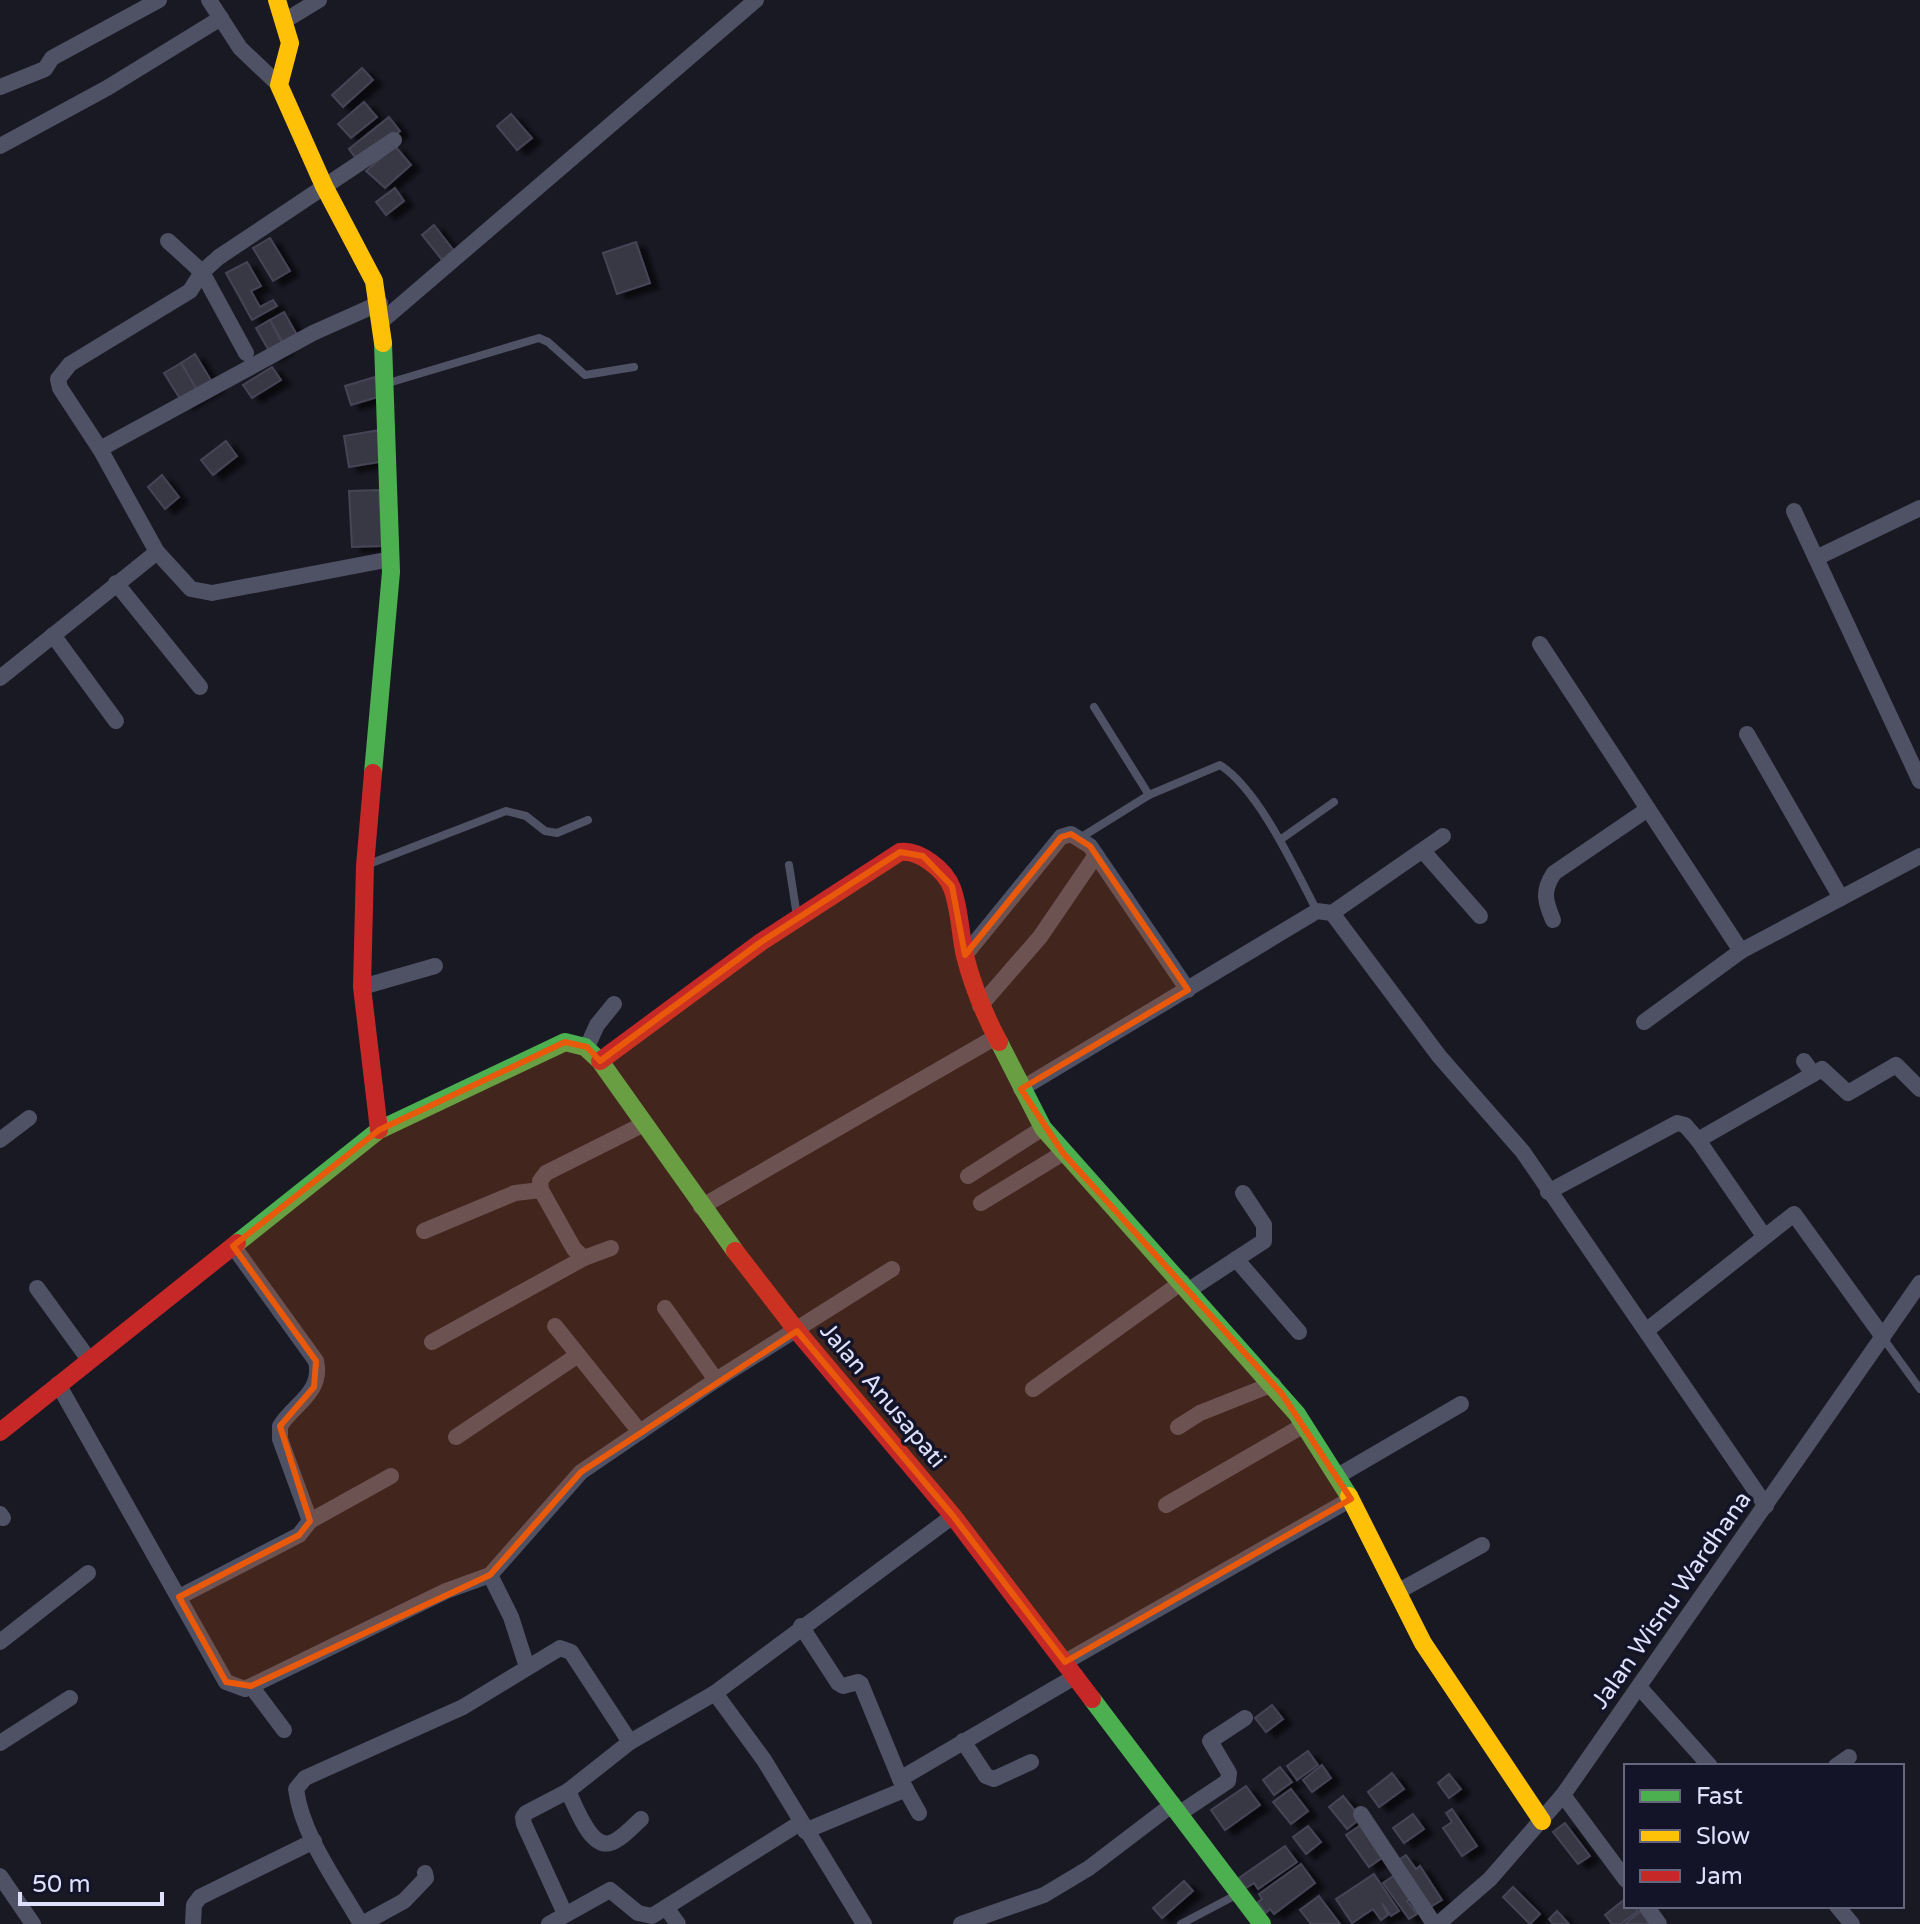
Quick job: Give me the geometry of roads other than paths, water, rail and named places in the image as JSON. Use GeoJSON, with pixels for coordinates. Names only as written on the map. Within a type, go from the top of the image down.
{"type":"FeatureCollection","features":[{"type":"Feature","properties":{"kind":"street"},"geometry":{"type":"LineString","coordinates":[[0,87],[44,70],[52,58],[159,0]]}},
{"type":"Feature","properties":{"kind":"street"},"geometry":{"type":"LineString","coordinates":[[209,0],[248,58],[279,85],[324,186],[362,256],[381,312],[391,559],[365,866],[362,987],[384,1127]]}},
{"type":"Feature","properties":{"kind":"street"},"geometry":{"type":"LineString","coordinates":[[277,0],[286,20],[290,43],[279,85]]}},
{"type":"Feature","properties":{"kind":"street"},"geometry":{"type":"LineString","coordinates":[[286,20],[319,0]]}},
{"type":"Feature","properties":{"kind":"street"},"geometry":{"type":"LineString","coordinates":[[100,449],[313,333],[381,312],[756,0]]}},
{"type":"Feature","properties":{"kind":"street"},"geometry":{"type":"LineString","coordinates":[[0,146],[107,88],[221,18]]}},
{"type":"Feature","properties":{"kind":"street"},"geometry":{"type":"LineString","coordinates":[[391,559],[201,593],[181,582],[157,552],[100,449],[60,388],[58,379],[62,371],[177,301],[196,284],[202,272],[394,140]]}},
{"type":"Feature","properties":{"kind":"street"},"geometry":{"type":"LineString","coordinates":[[168,241],[202,272],[246,353]]}},
{"type":"Feature","properties":{"kind":"street"},"geometry":{"type":"LineString","coordinates":[[1816,558],[1920,508]]}},
{"type":"Feature","properties":{"kind":"street"},"geometry":{"type":"LineString","coordinates":[[1794,511],[1920,781]]}},
{"type":"Feature","properties":{"kind":"street"},"geometry":{"type":"LineString","coordinates":[[0,678],[157,552]]}},
{"type":"Feature","properties":{"kind":"street"},"geometry":{"type":"LineString","coordinates":[[116,583],[200,687]]}},
{"type":"Feature","properties":{"kind":"street"},"geometry":{"type":"LineString","coordinates":[[53,635],[116,721]]}},
{"type":"Feature","properties":{"kind":"street"},"geometry":{"type":"LineString","coordinates":[[1540,644],[1741,951]]}},
{"type":"Feature","properties":{"kind":"street"},"geometry":{"type":"LineString","coordinates":[[1747,734],[1841,898]]}},
{"type":"Feature","properties":{"kind":"street"},"geometry":{"type":"LineString","coordinates":[[1553,920],[1544,900],[1545,886],[1554,873],[1648,809]]}},
{"type":"Feature","properties":{"kind":"street"},"geometry":{"type":"LineString","coordinates":[[965,955],[1061,837],[1071,834],[1080,838],[1096,855],[1188,990]]}},
{"type":"Feature","properties":{"kind":"street"},"geometry":{"type":"LineString","coordinates":[[1021,1089],[1324,912],[1443,836]]}},
{"type":"Feature","properties":{"kind":"street"},"geometry":{"type":"LineString","coordinates":[[600,1061],[797,917],[900,852],[912,850],[933,865],[952,886],[965,955],[980,1006],[1043,1128],[1273,1384],[1304,1425],[1351,1499],[1447,1682],[1542,1821]]}},
{"type":"Feature","properties":{"kind":"street"},"geometry":{"type":"LineString","coordinates":[[1423,851],[1480,916]]}},
{"type":"Feature","properties":{"kind":"street"},"geometry":{"type":"LineString","coordinates":[[980,1006],[1040,937],[1096,855]]}},
{"type":"Feature","properties":{"kind":"street"},"geometry":{"type":"LineString","coordinates":[[1644,1022],[1741,951],[1920,856]]}},
{"type":"Feature","properties":{"kind":"street"},"geometry":{"type":"LineString","coordinates":[[1324,912],[1439,1056],[1523,1152],[1766,1506]]}},
{"type":"Feature","properties":{"kind":"street"},"geometry":{"type":"LineString","coordinates":[[362,987],[435,966]]}},
{"type":"Feature","properties":{"kind":"street"},"geometry":{"type":"LineString","coordinates":[[0,1432],[384,1127],[565,1042],[587,1047],[597,1025],[614,1004]]}},
{"type":"Feature","properties":{"kind":"street"},"geometry":{"type":"LineString","coordinates":[[701,1207],[994,1038]]}},
{"type":"Feature","properties":{"kind":"street","name":"Jalan Anusapati"},"geometry":{"type":"LineString","coordinates":[[587,1047],[600,1061],[701,1207],[797,1331],[953,1516],[1262,1924]]}},
{"type":"Feature","properties":{"kind":"street"},"geometry":{"type":"LineString","coordinates":[[1698,1140],[1808,1068],[1827,1070],[1842,1091],[1848,1093],[1892,1064],[1920,1089]]}},
{"type":"Feature","properties":{"kind":"street"},"geometry":{"type":"LineString","coordinates":[[0,1140],[29,1118]]}},
{"type":"Feature","properties":{"kind":"street"},"geometry":{"type":"LineString","coordinates":[[1548,1192],[1677,1123],[1685,1125],[1698,1140],[1764,1236]]}},
{"type":"Feature","properties":{"kind":"street"},"geometry":{"type":"LineString","coordinates":[[584,1258],[574,1249],[541,1190],[540,1181],[546,1173],[644,1124]]}},
{"type":"Feature","properties":{"kind":"street"},"geometry":{"type":"LineString","coordinates":[[968,1176],[1043,1128]]}},
{"type":"Feature","properties":{"kind":"street"},"geometry":{"type":"LineString","coordinates":[[981,1203],[1063,1153]]}},
{"type":"Feature","properties":{"kind":"street"},"geometry":{"type":"LineString","coordinates":[[424,1231],[515,1193],[541,1190]]}},
{"type":"Feature","properties":{"kind":"street"},"geometry":{"type":"LineString","coordinates":[[1033,1389],[1185,1286],[1264,1241],[1264,1225],[1243,1193]]}},
{"type":"Feature","properties":{"kind":"street"},"geometry":{"type":"LineString","coordinates":[[1647,1330],[1790,1215],[1797,1215],[1883,1337]]}},
{"type":"Feature","properties":{"kind":"street"},"geometry":{"type":"LineString","coordinates":[[233,1246],[316,1361],[319,1374],[314,1387],[280,1426],[280,1439],[310,1521]]}},
{"type":"Feature","properties":{"kind":"street"},"geometry":{"type":"LineString","coordinates":[[432,1342],[584,1258],[611,1248]]}},
{"type":"Feature","properties":{"kind":"street"},"geometry":{"type":"LineString","coordinates":[[1236,1259],[1299,1332]]}},
{"type":"Feature","properties":{"kind":"street"},"geometry":{"type":"LineString","coordinates":[[58,1384],[226,1682],[234,1688],[251,1686],[446,1591],[490,1575],[581,1472],[716,1380],[892,1269]]}},
{"type":"Feature","properties":{"kind":"street","name":"Jalan Wisnu Wardhana"},"geometry":{"type":"LineString","coordinates":[[1441,1923],[1490,1879],[1563,1795],[1920,1283]]}},
{"type":"Feature","properties":{"kind":"street"},"geometry":{"type":"LineString","coordinates":[[37,1288],[90,1361]]}},
{"type":"Feature","properties":{"kind":"street"},"geometry":{"type":"LineString","coordinates":[[665,1308],[716,1380]]}},
{"type":"Feature","properties":{"kind":"street"},"geometry":{"type":"LineString","coordinates":[[555,1326],[640,1432]]}},
{"type":"Feature","properties":{"kind":"street"},"geometry":{"type":"LineString","coordinates":[[456,1437],[578,1355]]}},
{"type":"Feature","properties":{"kind":"street"},"geometry":{"type":"LineString","coordinates":[[1178,1427],[1200,1413],[1273,1384]]}},
{"type":"Feature","properties":{"kind":"street"},"geometry":{"type":"LineString","coordinates":[[1336,1477],[1461,1404]]}},
{"type":"Feature","properties":{"kind":"street"},"geometry":{"type":"LineString","coordinates":[[1166,1505],[1304,1425]]}},
{"type":"Feature","properties":{"kind":"street"},"geometry":{"type":"LineString","coordinates":[[179,1597],[299,1535],[310,1521],[391,1476]]}},
{"type":"Feature","properties":{"kind":"street"},"geometry":{"type":"LineString","coordinates":[[549,1924],[610,1890],[644,1916],[667,1909],[803,1827],[903,1784],[1070,1669],[1351,1499]]}},
{"type":"Feature","properties":{"kind":"street"},"geometry":{"type":"LineString","coordinates":[[565,1914],[523,1817],[568,1791],[630,1742],[715,1693],[801,1626],[953,1516]]}},
{"type":"Feature","properties":{"kind":"street"},"geometry":{"type":"LineString","coordinates":[[1399,1591],[1482,1545]]}},
{"type":"Feature","properties":{"kind":"street"},"geometry":{"type":"LineString","coordinates":[[0,1642],[88,1573]]}},
{"type":"Feature","properties":{"kind":"street"},"geometry":{"type":"LineString","coordinates":[[490,1575],[511,1617],[527,1667]]}},
{"type":"Feature","properties":{"kind":"street"},"geometry":{"type":"LineString","coordinates":[[801,1626],[838,1683],[843,1686],[861,1684],[903,1784],[919,1813]]}},
{"type":"Feature","properties":{"kind":"street"},"geometry":{"type":"LineString","coordinates":[[425,1873],[426,1878],[416,1891],[362,1924],[314,1841],[296,1789],[305,1778],[469,1702],[560,1648],[571,1652],[630,1742]]}},
{"type":"Feature","properties":{"kind":"street"},"geometry":{"type":"LineString","coordinates":[[251,1686],[284,1730]]}},
{"type":"Feature","properties":{"kind":"street"},"geometry":{"type":"LineString","coordinates":[[1640,1688],[1708,1764]]}},
{"type":"Feature","properties":{"kind":"street"},"geometry":{"type":"LineString","coordinates":[[715,1693],[764,1760],[864,1924]]}},
{"type":"Feature","properties":{"kind":"street"},"geometry":{"type":"LineString","coordinates":[[0,1743],[70,1698]]}},
{"type":"Feature","properties":{"kind":"street"},"geometry":{"type":"LineString","coordinates":[[961,1924],[1044,1895],[1176,1809],[1228,1781],[1229,1773],[1210,1741],[1245,1718]]}},
{"type":"Feature","properties":{"kind":"street"},"geometry":{"type":"LineString","coordinates":[[963,1741],[986,1776],[994,1779],[1031,1762]]}},
{"type":"Feature","properties":{"kind":"street"},"geometry":{"type":"LineString","coordinates":[[568,1791],[593,1836],[605,1843],[612,1843],[641,1819]]}},
{"type":"Feature","properties":{"kind":"street"},"geometry":{"type":"LineString","coordinates":[[1563,1795],[1624,1877]]}},
{"type":"Feature","properties":{"kind":"street"},"geometry":{"type":"LineString","coordinates":[[1361,1814],[1441,1923]]}},
{"type":"Feature","properties":{"kind":"street"},"geometry":{"type":"LineString","coordinates":[[193,1924],[194,1905],[200,1897],[314,1841]]}},
{"type":"Feature","properties":{"kind":"street"},"geometry":{"type":"LineString","coordinates":[[0,1876],[33,1924]]}},
{"type":"Feature","properties":{"kind":"street"},"geometry":{"type":"LineString","coordinates":[[667,1909],[678,1924]]}},
{"type":"Feature","properties":{"kind":"lane"},"geometry":{"type":"LineString","coordinates":[[384,385],[539,338],[585,375],[634,367]]}},
{"type":"Feature","properties":{"kind":"lane"},"geometry":{"type":"LineString","coordinates":[[1094,707],[1149,795]]}},
{"type":"Feature","properties":{"kind":"lane"},"geometry":{"type":"LineString","coordinates":[[1080,838],[1149,795],[1220,765],[1233,774],[1280,840],[1324,912]]}},
{"type":"Feature","properties":{"kind":"lane"},"geometry":{"type":"LineString","coordinates":[[1280,840],[1334,802]]}},
{"type":"Feature","properties":{"kind":"lane"},"geometry":{"type":"LineString","coordinates":[[365,866],[506,811],[526,816],[545,831],[557,833],[588,820]]}},
{"type":"Feature","properties":{"kind":"lane"},"geometry":{"type":"LineString","coordinates":[[789,865],[797,917]]}},
{"type":"Feature","properties":{"kind":"lane"},"geometry":{"type":"LineString","coordinates":[[1883,1337],[1920,1389]]}},
{"type":"Feature","properties":{"kind":"lane"},"geometry":{"type":"LineString","coordinates":[[1181,1924],[1240,1893]]}}]}
